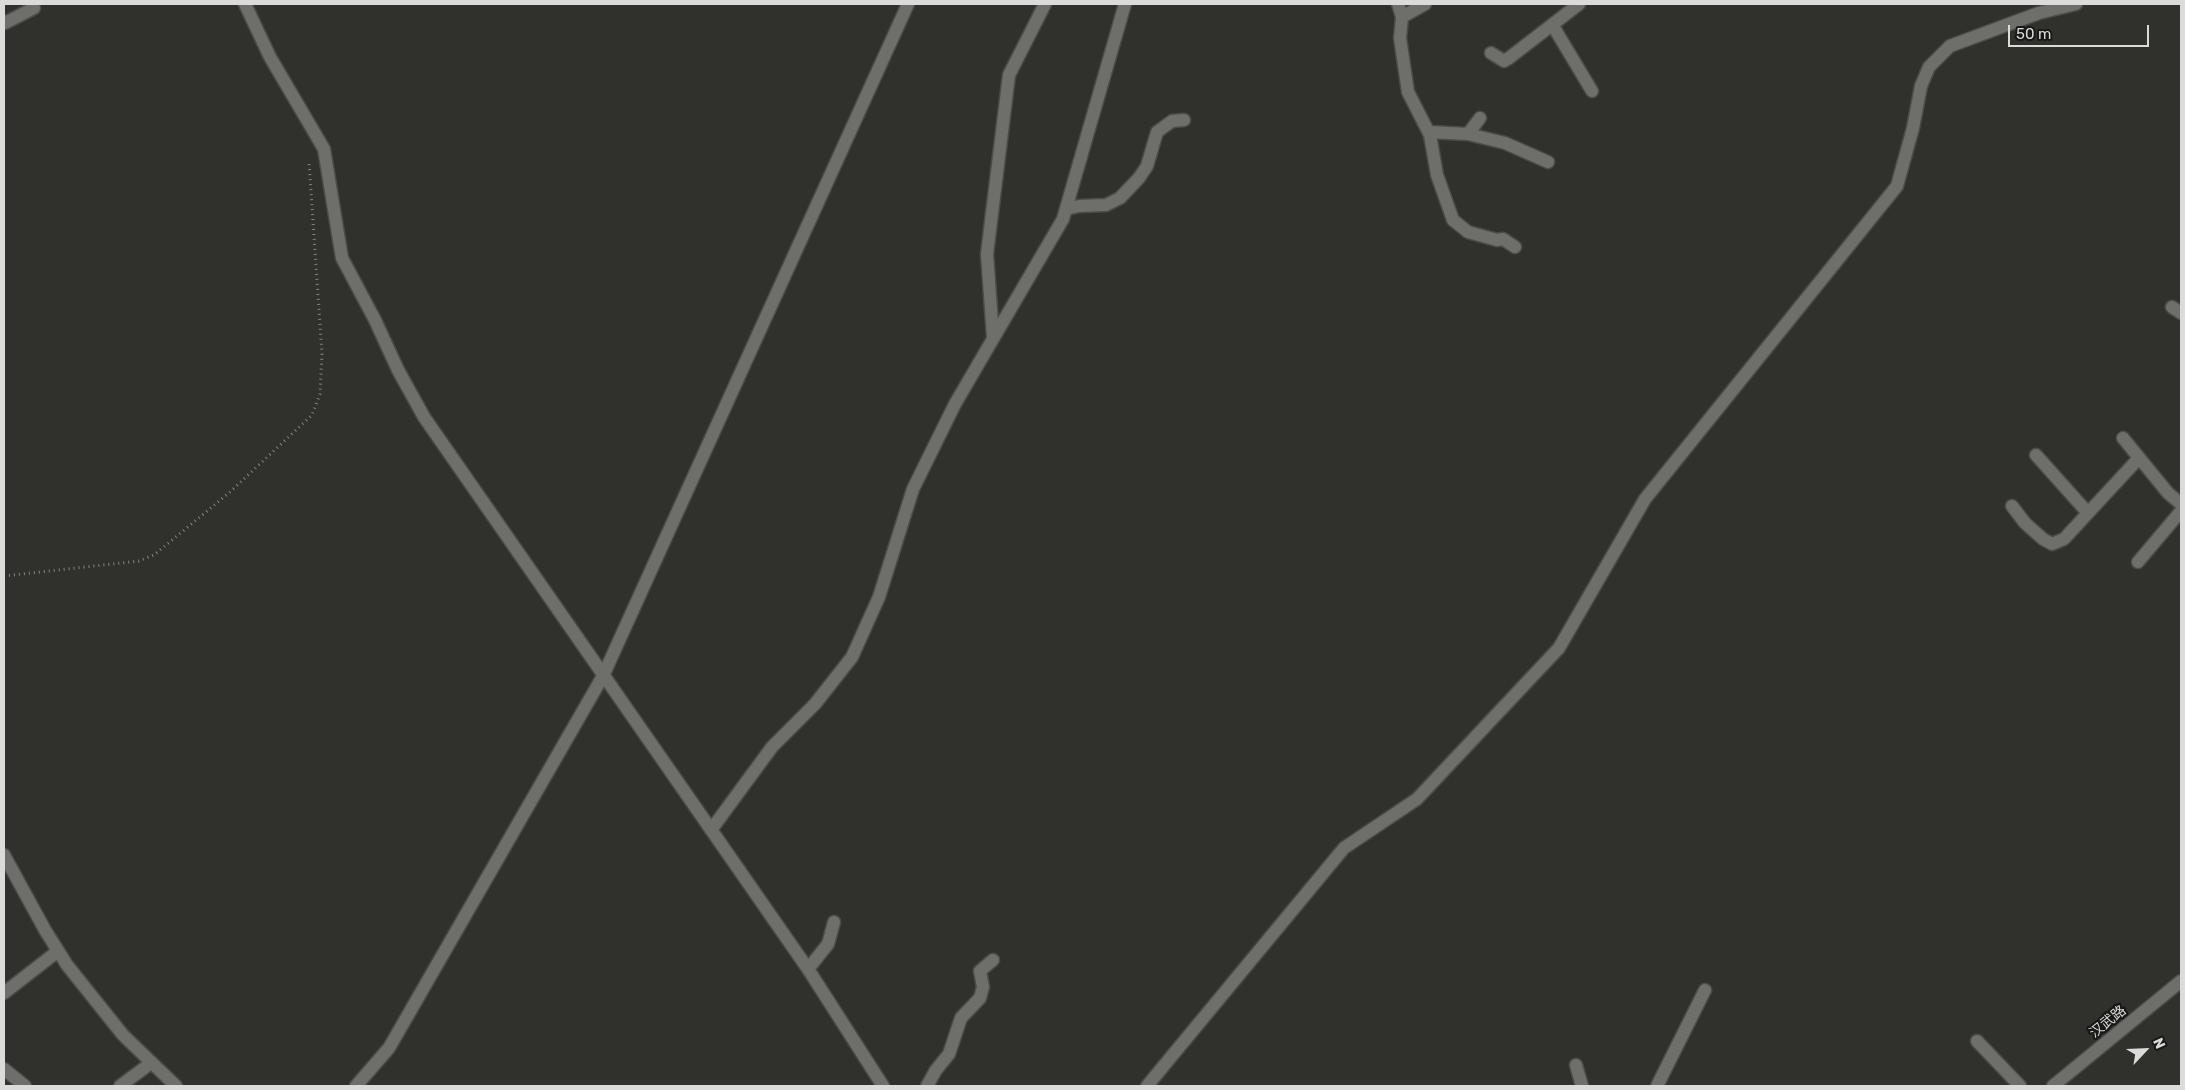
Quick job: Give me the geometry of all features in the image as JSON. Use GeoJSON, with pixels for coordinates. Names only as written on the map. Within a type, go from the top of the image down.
{"type":"FeatureCollection","features":[{"type":"Feature","properties":{"kind":"street"},"geometry":{"type":"LineString","coordinates":[[245,4],[270,57],[324,149],[342,258],[375,320],[398,370],[424,417],[808,969],[883,1086]]}},
{"type":"Feature","properties":{"kind":"street"},"geometry":{"type":"LineString","coordinates":[[356,1086],[389,1048],[603,676],[908,4]]}},
{"type":"Feature","properties":{"kind":"street"},"geometry":{"type":"LineString","coordinates":[[993,337],[987,254],[1009,75],[1045,4]]}},
{"type":"Feature","properties":{"kind":"street"},"geometry":{"type":"LineString","coordinates":[[711,830],[772,747],[815,704],[852,657],[879,598],[913,489],[954,404],[1032,275],[1066,209],[1126,4]]}},
{"type":"Feature","properties":{"kind":"street"},"geometry":{"type":"LineString","coordinates":[[1398,4],[1402,17],[1400,38],[1406,70],[1405,81],[1412,103],[1428,132],[1437,174],[1453,220],[1468,232],[1497,240],[1503,239],[1516,247]]}},
{"type":"Feature","properties":{"kind":"street"},"geometry":{"type":"LineString","coordinates":[[1402,17],[1425,4]]}},
{"type":"Feature","properties":{"kind":"street"},"geometry":{"type":"LineString","coordinates":[[1491,53],[1504,61],[1553,26],[1579,4]]}},
{"type":"Feature","properties":{"kind":"street"},"geometry":{"type":"LineString","coordinates":[[1147,1086],[1344,848],[1417,799],[1559,648],[1645,499],[1897,186],[1913,128],[1921,86],[1929,67],[1950,46],[2039,13],[2076,4]]}},
{"type":"Feature","properties":{"kind":"street"},"geometry":{"type":"LineString","coordinates":[[4,20],[5,23],[34,8]]}},
{"type":"Feature","properties":{"kind":"street"},"geometry":{"type":"LineString","coordinates":[[1553,26],[1592,91]]}},
{"type":"Feature","properties":{"kind":"street"},"geometry":{"type":"LineString","coordinates":[[1468,134],[1480,118]]}},
{"type":"Feature","properties":{"kind":"street"},"geometry":{"type":"LineString","coordinates":[[1066,209],[1079,206],[1106,205],[1120,198],[1139,178],[1147,166],[1157,132],[1172,120],[1184,120]]}},
{"type":"Feature","properties":{"kind":"street"},"geometry":{"type":"LineString","coordinates":[[1428,132],[1468,134],[1505,143],[1548,162]]}},
{"type":"Feature","properties":{"kind":"street"},"geometry":{"type":"LineString","coordinates":[[2123,438],[2168,493],[2181,504]]}},
{"type":"Feature","properties":{"kind":"street"},"geometry":{"type":"LineString","coordinates":[[2036,455],[2088,513]]}},
{"type":"Feature","properties":{"kind":"street"},"geometry":{"type":"LineString","coordinates":[[2012,506],[2025,523],[2043,539],[2052,544],[2064,538],[2139,458]]}},
{"type":"Feature","properties":{"kind":"street"},"geometry":{"type":"LineString","coordinates":[[2138,562],[2181,511]]}},
{"type":"Feature","properties":{"kind":"street"},"geometry":{"type":"LineString","coordinates":[[4,855],[58,951],[123,1035],[176,1086]]}},
{"type":"Feature","properties":{"kind":"street"},"geometry":{"type":"LineString","coordinates":[[808,969],[828,944],[834,922]]}},
{"type":"Feature","properties":{"kind":"street"},"geometry":{"type":"LineString","coordinates":[[4,993],[58,951]]}},
{"type":"Feature","properties":{"kind":"street"},"geometry":{"type":"LineString","coordinates":[[927,1086],[936,1070],[949,1054],[960,1018],[980,998],[983,987],[980,971],[993,960]]}},
{"type":"Feature","properties":{"kind":"street","name":"汉武路"},"geometry":{"type":"LineString","coordinates":[[2053,1086],[2181,980]]}},
{"type":"Feature","properties":{"kind":"street"},"geometry":{"type":"LineString","coordinates":[[1657,1086],[1706,990]]}},
{"type":"Feature","properties":{"kind":"street"},"geometry":{"type":"LineString","coordinates":[[1977,1041],[2020,1086]]}},
{"type":"Feature","properties":{"kind":"street"},"geometry":{"type":"LineString","coordinates":[[120,1086],[151,1063]]}},
{"type":"Feature","properties":{"kind":"street"},"geometry":{"type":"LineString","coordinates":[[1576,1065],[1582,1086]]}},
{"type":"Feature","properties":{"kind":"street"},"geometry":{"type":"LineString","coordinates":[[4,1069],[25,1086]]}},
{"type":"Feature","properties":{"kind":"path"},"geometry":{"type":"LineString","coordinates":[[4,576],[139,561],[154,556],[230,492],[312,415],[320,394],[322,354],[308,159]]}}]}
